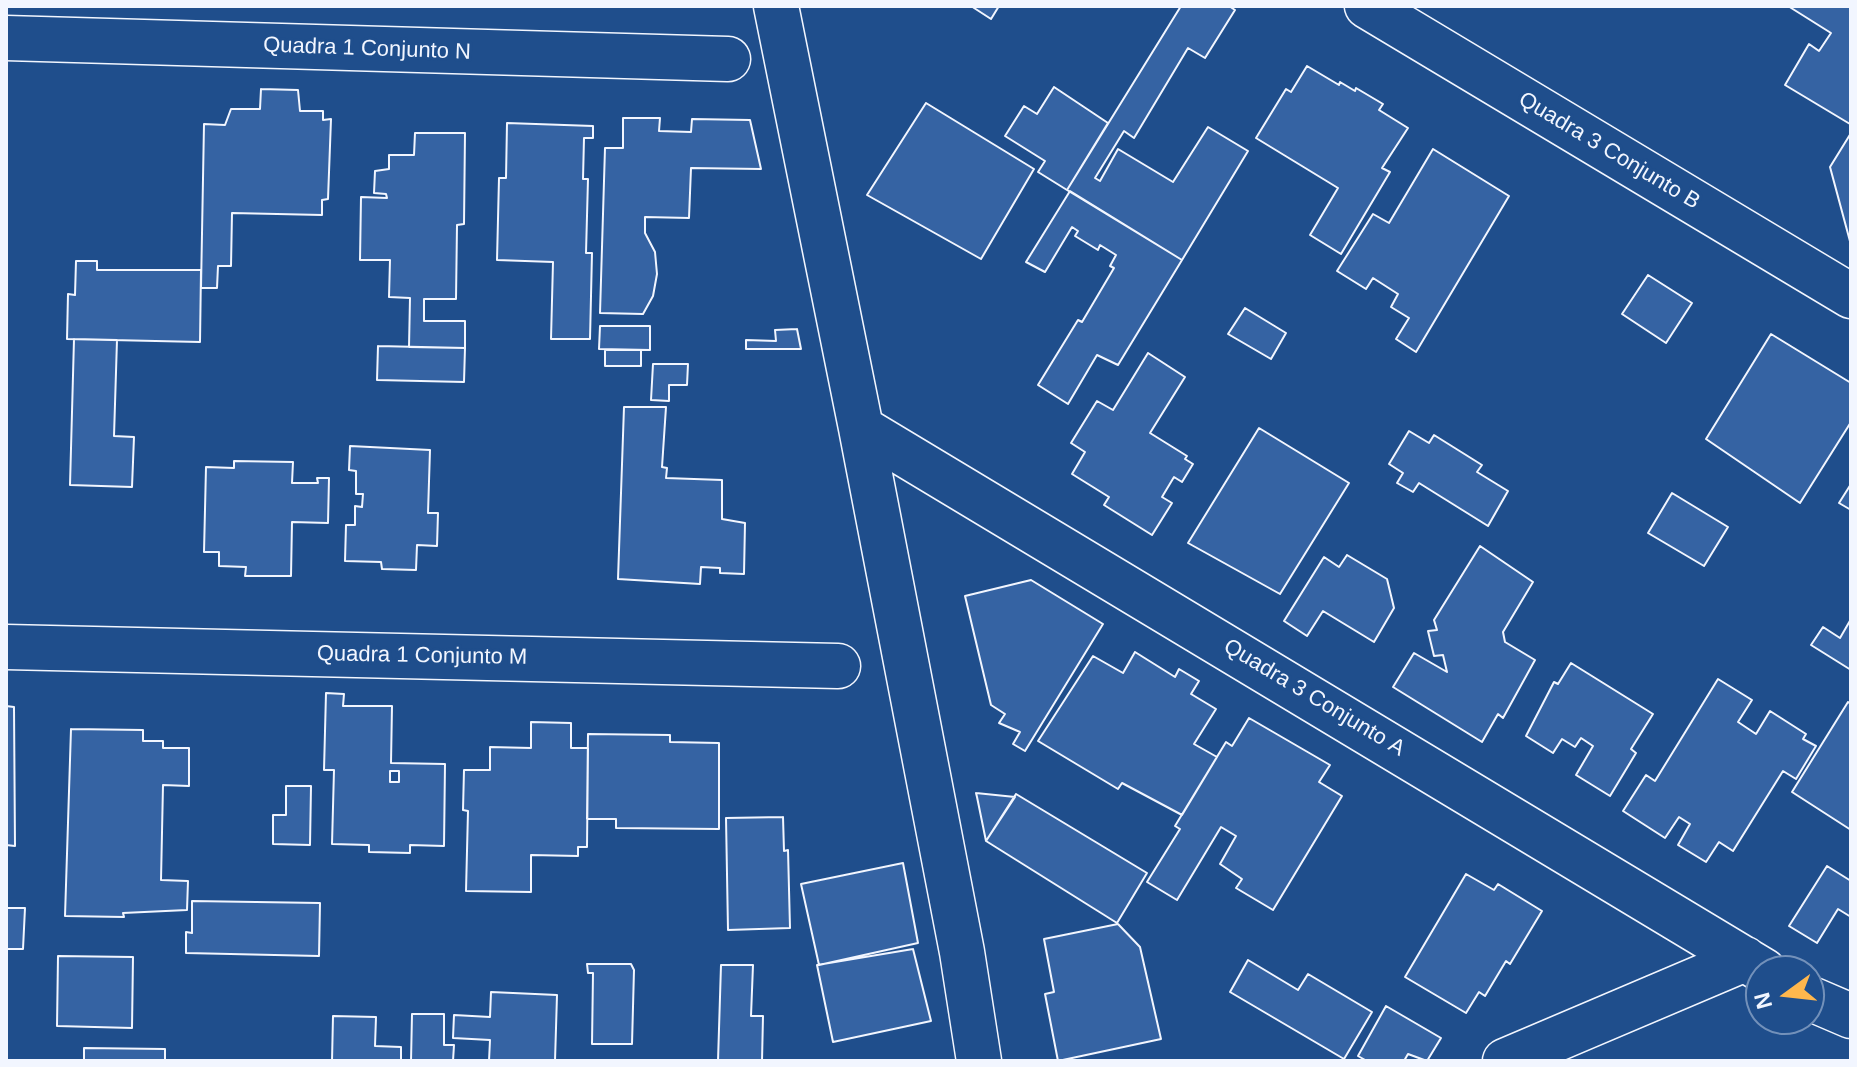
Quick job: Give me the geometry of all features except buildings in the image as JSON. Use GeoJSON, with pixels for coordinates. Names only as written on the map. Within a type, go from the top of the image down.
{"type":"FeatureCollection","features":[{"type":"Feature","properties":{"kind":"street"},"geometry":{"type":"LineString","coordinates":[[776,6],[962,952],[979,1061]]}},
{"type":"Feature","properties":{"kind":"street","name":"Quadra 3 Conjunto B"},"geometry":{"type":"LineString","coordinates":[[1367,6],[1851,296]]}},
{"type":"Feature","properties":{"kind":"street","name":"Quadra 1 Conjunto N"},"geometry":{"type":"LineString","coordinates":[[6,38],[728,59]]}},
{"type":"Feature","properties":{"kind":"street","name":"Quadra 3 Conjunto A"},"geometry":{"type":"LineString","coordinates":[[861,428],[1745,960]]}},
{"type":"Feature","properties":{"kind":"street","name":"Quadra 1 Conjunto M"},"geometry":{"type":"LineString","coordinates":[[6,647],[838,666]]}},
{"type":"Feature","properties":{"kind":"street"},"geometry":{"type":"LineString","coordinates":[[1505,1061],[1745,968]]}},
{"type":"Feature","properties":{"kind":"street"},"geometry":{"type":"LineString","coordinates":[[1825,1005],[1851,1016]]}}]}
